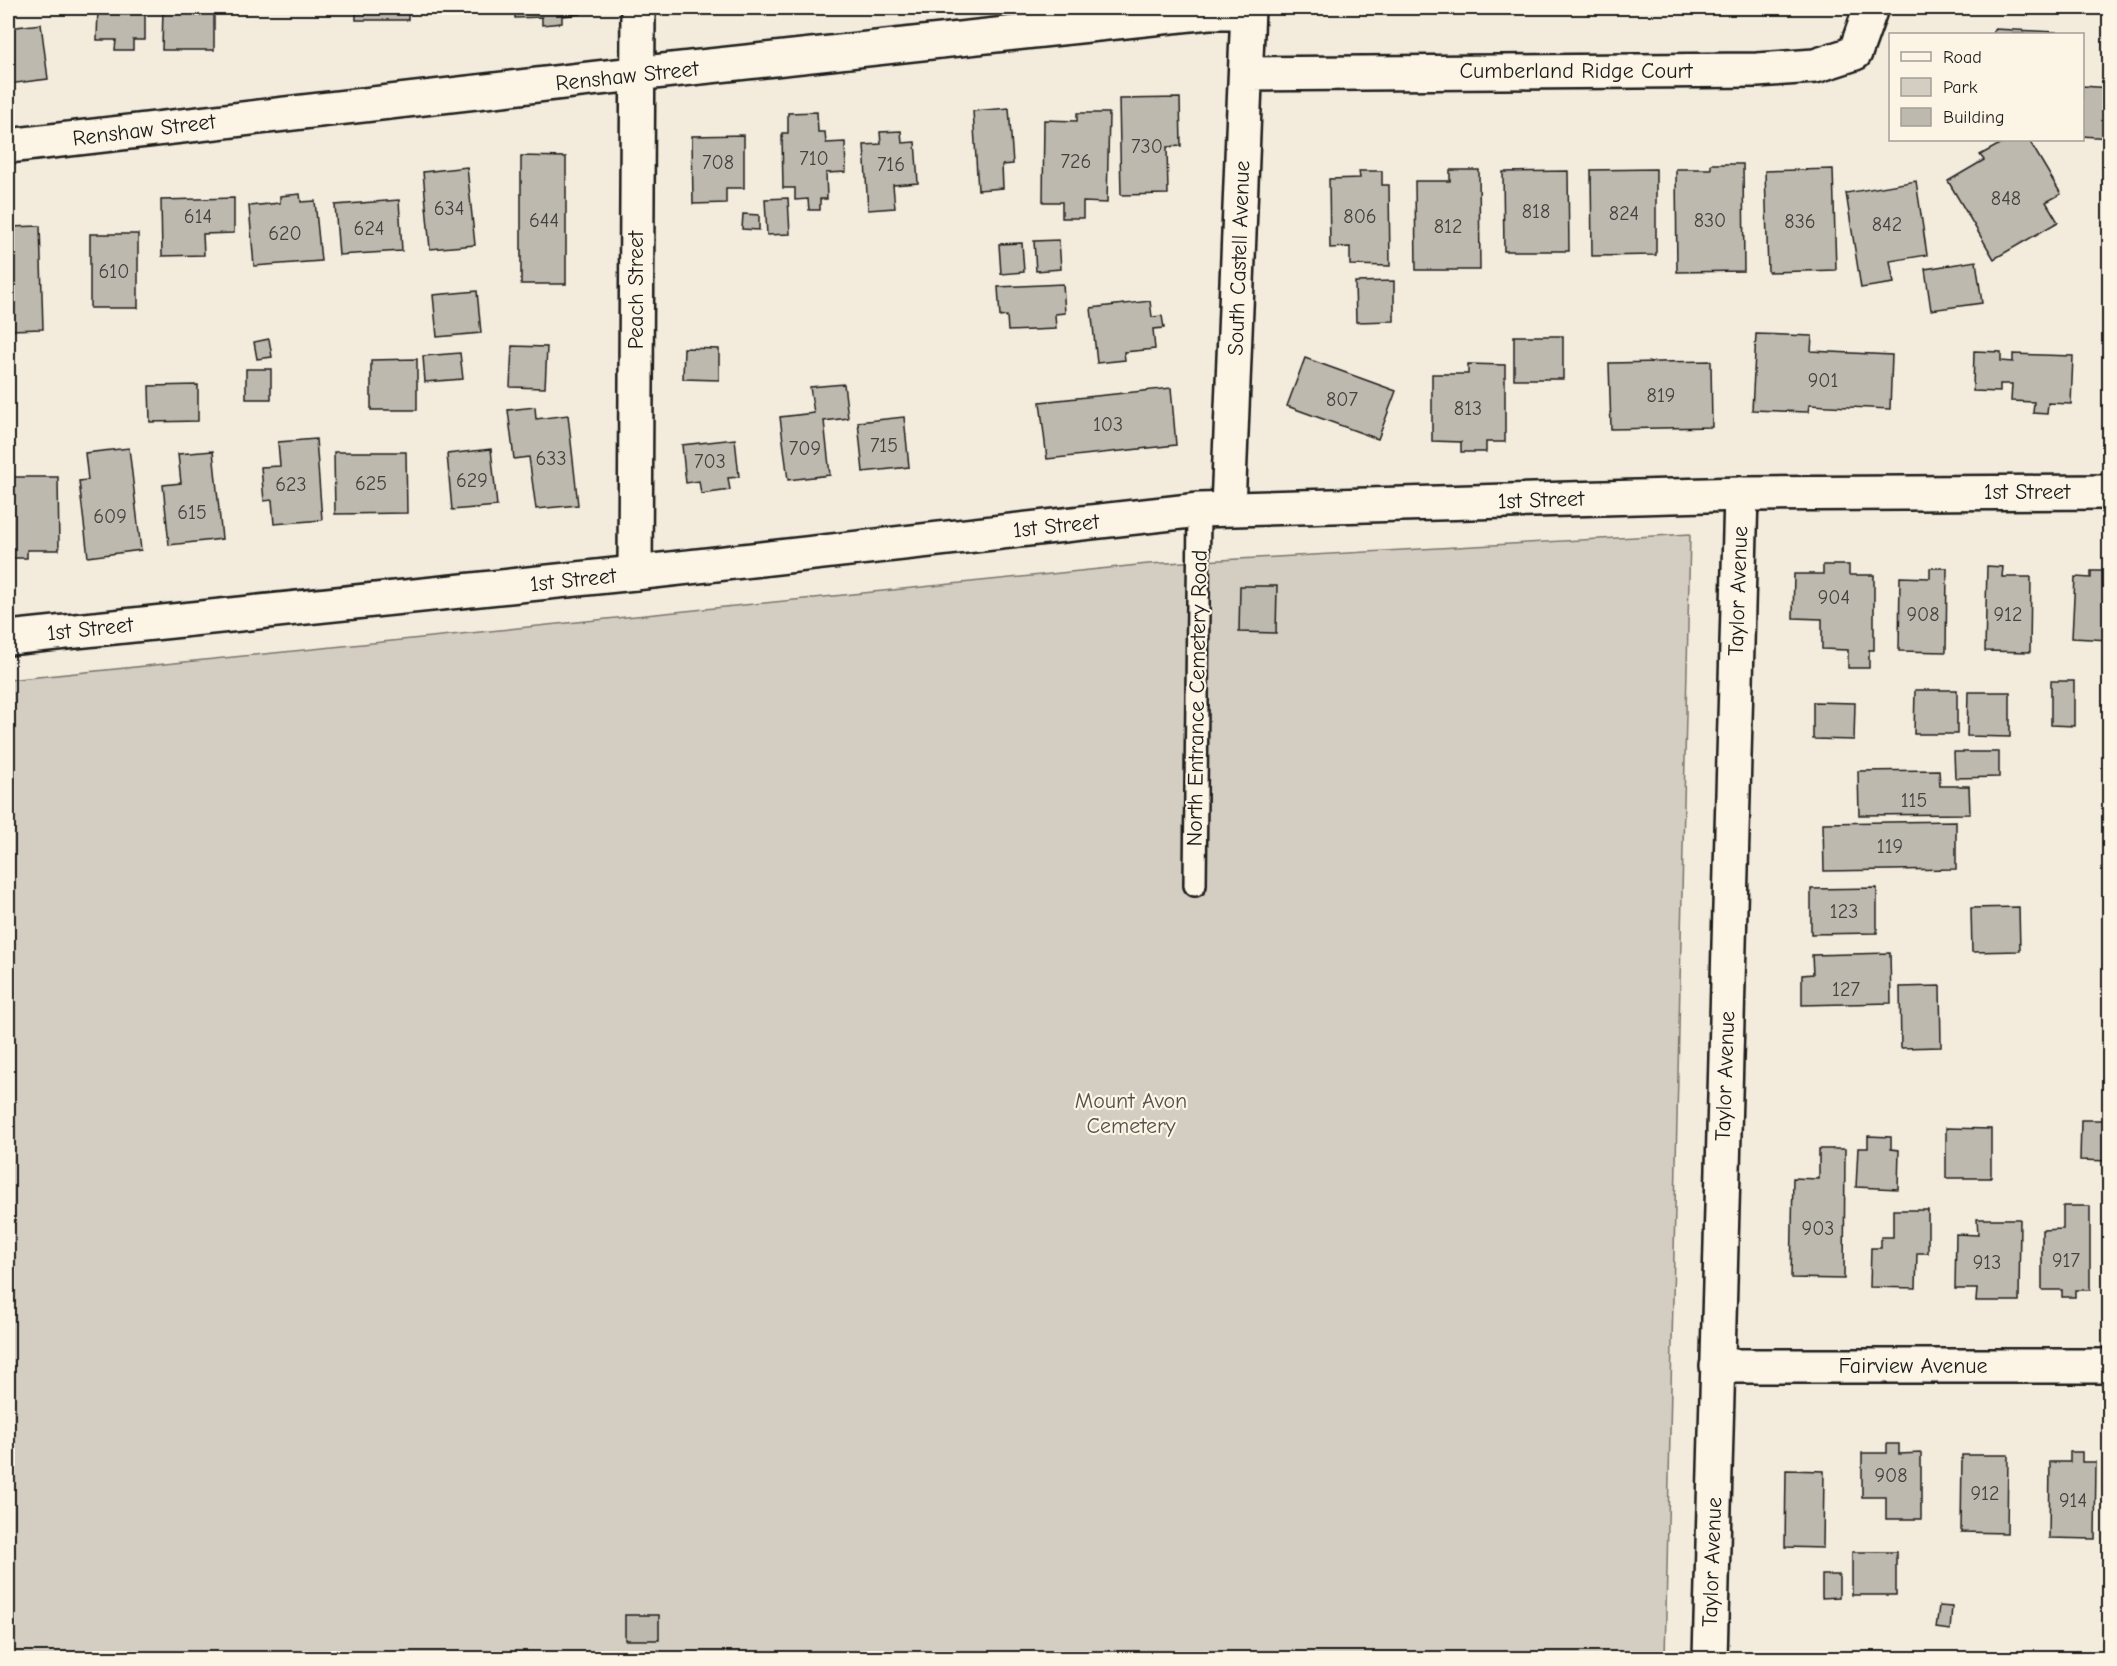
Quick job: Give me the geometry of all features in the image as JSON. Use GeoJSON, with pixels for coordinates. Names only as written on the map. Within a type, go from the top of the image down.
{"type":"FeatureCollection","features":[{"type":"Feature","properties":{"kind":"street","name":"Peach Street"},"geometry":{"type":"LineString","coordinates":[[635,573],[638,8]]}},
{"type":"Feature","properties":{"kind":"street","name":"Cumberland Ridge Court"},"geometry":{"type":"LineString","coordinates":[[1246,74],[1756,70],[1815,66],[1855,53],[1871,8]]}},
{"type":"Feature","properties":{"kind":"street","name":"Renshaw Street"},"geometry":{"type":"LineString","coordinates":[[8,146],[637,74],[1209,12],[1248,10]]}},
{"type":"Feature","properties":{"kind":"street","name":"South Castell Avenue"},"geometry":{"type":"LineString","coordinates":[[1213,509],[1246,74],[1248,10]]}},
{"type":"Feature","properties":{"kind":"street","name":"1st Street"},"geometry":{"type":"LineString","coordinates":[[8,638],[635,573],[1213,509],[1741,494],[2109,492]]}},
{"type":"Feature","properties":{"kind":"street","name":"Taylor Avenue"},"geometry":{"type":"LineString","coordinates":[[1710,1659],[1741,494]]}},
{"type":"Feature","properties":{"kind":"street","name":"Fairview Avenue"},"geometry":{"type":"LineString","coordinates":[[1717,1366],[2109,1366]]}},
{"type":"Feature","properties":{"kind":"lane","name":"North Entrance Cemetery Road"},"geometry":{"type":"LineString","coordinates":[[1195,885],[1213,509]]}},
{"type":"Feature","properties":{"kind":"green space","name":"Mount Avon Cemetery"},"geometry":{"type":"Polygon","coordinates":[[[1690,534],[1665,1658],[9,1658],[8,680],[1148,564],[1690,534]]]}},
{"type":"Feature","properties":{"kind":"building"},"geometry":{"type":"Polygon","coordinates":[[[98,8],[145,8],[145,40],[133,40],[133,50],[115,50],[116,40],[97,40],[98,8]]]}},
{"type":"Feature","properties":{"kind":"building"},"geometry":{"type":"Polygon","coordinates":[[[163,8],[214,8],[214,50],[162,50],[163,8]]]}},
{"type":"Feature","properties":{"kind":"building"},"geometry":{"type":"Polygon","coordinates":[[[356,8],[408,8],[408,20],[356,20],[356,8]]]}},
{"type":"Feature","properties":{"kind":"building"},"geometry":{"type":"Polygon","coordinates":[[[515,8],[581,8],[581,14],[562,16],[562,23],[542,25],[542,17],[515,18],[515,8]]]}},
{"type":"Feature","properties":{"kind":"building"},"geometry":{"type":"Polygon","coordinates":[[[41,24],[48,79],[8,84],[8,28],[41,24]]]}},
{"type":"Feature","properties":{"kind":"building"},"geometry":{"type":"Polygon","coordinates":[[[1994,29],[2056,32],[2056,33],[1993,33],[1994,29]]]}},
{"type":"Feature","properties":{"kind":"building"},"geometry":{"type":"Polygon","coordinates":[[[2084,86],[2110,88],[2110,138],[2084,136],[2084,86]]]}},
{"type":"Feature","properties":{"kind":"building"},"geometry":{"type":"Polygon","coordinates":[[[1180,98],[1181,146],[1167,147],[1168,194],[1121,195],[1119,99],[1180,98]]]}},
{"type":"Feature","properties":{"kind":"building"},"geometry":{"type":"Polygon","coordinates":[[[1009,108],[1013,164],[1002,165],[1003,188],[978,190],[973,111],[1009,108]]]}},
{"type":"Feature","properties":{"kind":"building"},"geometry":{"type":"Polygon","coordinates":[[[817,112],[818,132],[825,132],[826,143],[845,142],[846,172],[826,173],[827,199],[820,199],[820,210],[809,210],[808,199],[795,200],[795,188],[783,188],[782,133],[788,133],[788,113],[817,112]]]}},
{"type":"Feature","properties":{"kind":"building"},"geometry":{"type":"Polygon","coordinates":[[[1077,113],[1109,113],[1107,203],[1083,202],[1083,218],[1062,218],[1062,202],[1043,202],[1044,120],[1077,121],[1077,113]]]}},
{"type":"Feature","properties":{"kind":"building"},"geometry":{"type":"Polygon","coordinates":[[[901,131],[902,143],[915,142],[918,183],[893,185],[895,208],[868,210],[864,145],[881,144],[880,132],[901,131]]]}},
{"type":"Feature","properties":{"kind":"building"},"geometry":{"type":"Polygon","coordinates":[[[744,135],[744,188],[726,188],[726,203],[693,204],[692,136],[744,135]]]}},
{"type":"Feature","properties":{"kind":"building"},"geometry":{"type":"Polygon","coordinates":[[[2005,141],[2030,141],[2061,194],[2046,202],[2058,222],[1994,259],[1948,181],[1984,160],[1980,155],[2005,141]]]}},
{"type":"Feature","properties":{"kind":"building"},"geometry":{"type":"Polygon","coordinates":[[[521,156],[566,157],[566,284],[521,284],[521,156]]]}},
{"type":"Feature","properties":{"kind":"building"},"geometry":{"type":"Polygon","coordinates":[[[1711,164],[1743,164],[1744,271],[1677,272],[1676,169],[1711,169],[1711,164]]]}},
{"type":"Feature","properties":{"kind":"building"},"geometry":{"type":"Polygon","coordinates":[[[467,167],[475,245],[430,249],[423,172],[467,167]]]}},
{"type":"Feature","properties":{"kind":"building"},"geometry":{"type":"Polygon","coordinates":[[[1656,169],[1656,255],[1592,256],[1591,170],[1656,169]]]}},
{"type":"Feature","properties":{"kind":"building"},"geometry":{"type":"Polygon","coordinates":[[[1833,169],[1836,270],[1768,272],[1765,171],[1833,169]]]}},
{"type":"Feature","properties":{"kind":"building"},"geometry":{"type":"Polygon","coordinates":[[[1450,170],[1479,170],[1480,270],[1416,270],[1415,181],[1450,181],[1450,170]]]}},
{"type":"Feature","properties":{"kind":"building"},"geometry":{"type":"Polygon","coordinates":[[[1359,171],[1382,171],[1382,185],[1389,185],[1390,266],[1350,265],[1350,247],[1330,248],[1329,179],[1360,178],[1359,171]]]}},
{"type":"Feature","properties":{"kind":"building"},"geometry":{"type":"Polygon","coordinates":[[[1568,171],[1569,251],[1504,251],[1503,172],[1568,171]]]}},
{"type":"Feature","properties":{"kind":"building"},"geometry":{"type":"Polygon","coordinates":[[[1916,181],[1927,255],[1890,261],[1894,283],[1861,288],[1846,193],[1916,181]]]}},
{"type":"Feature","properties":{"kind":"building"},"geometry":{"type":"Polygon","coordinates":[[[300,194],[301,202],[315,201],[321,261],[254,266],[249,206],[280,203],[280,196],[300,194]]]}},
{"type":"Feature","properties":{"kind":"building"},"geometry":{"type":"Polygon","coordinates":[[[234,198],[234,233],[203,234],[204,255],[162,256],[161,200],[234,198]]]}},
{"type":"Feature","properties":{"kind":"building"},"geometry":{"type":"Polygon","coordinates":[[[788,198],[790,234],[767,235],[765,199],[788,198]]]}},
{"type":"Feature","properties":{"kind":"building"},"geometry":{"type":"Polygon","coordinates":[[[399,200],[402,251],[339,255],[335,205],[399,200]]]}},
{"type":"Feature","properties":{"kind":"building"},"geometry":{"type":"Polygon","coordinates":[[[743,214],[759,215],[759,230],[742,229],[743,214]]]}},
{"type":"Feature","properties":{"kind":"building"},"geometry":{"type":"Polygon","coordinates":[[[40,226],[43,329],[8,330],[8,227],[40,226]]]}},
{"type":"Feature","properties":{"kind":"building"},"geometry":{"type":"Polygon","coordinates":[[[90,234],[138,234],[138,308],[90,308],[90,234]]]}},
{"type":"Feature","properties":{"kind":"building"},"geometry":{"type":"Polygon","coordinates":[[[1059,240],[1061,269],[1036,271],[1034,241],[1059,240]]]}},
{"type":"Feature","properties":{"kind":"building"},"geometry":{"type":"Polygon","coordinates":[[[1022,243],[1024,272],[1001,274],[999,244],[1022,243]]]}},
{"type":"Feature","properties":{"kind":"building"},"geometry":{"type":"Polygon","coordinates":[[[1976,261],[1982,303],[1931,310],[1925,269],[1976,261]]]}},
{"type":"Feature","properties":{"kind":"building"},"geometry":{"type":"Polygon","coordinates":[[[1394,281],[1394,321],[1356,322],[1355,282],[1394,281]]]}},
{"type":"Feature","properties":{"kind":"building"},"geometry":{"type":"Polygon","coordinates":[[[1063,284],[1065,313],[1055,314],[1056,329],[1008,331],[1007,316],[1000,317],[998,287],[1063,284]]]}},
{"type":"Feature","properties":{"kind":"building"},"geometry":{"type":"Polygon","coordinates":[[[477,291],[481,333],[437,337],[433,295],[477,291]]]}},
{"type":"Feature","properties":{"kind":"building"},"geometry":{"type":"Polygon","coordinates":[[[1150,301],[1152,317],[1162,316],[1164,328],[1153,329],[1155,349],[1124,352],[1125,360],[1097,363],[1091,308],[1150,301]]]}},
{"type":"Feature","properties":{"kind":"building"},"geometry":{"type":"Polygon","coordinates":[[[1756,334],[1812,336],[1811,351],[1892,355],[1890,409],[1809,405],[1808,412],[1752,410],[1756,334]]]}},
{"type":"Feature","properties":{"kind":"building"},"geometry":{"type":"Polygon","coordinates":[[[1514,336],[1563,336],[1563,379],[1514,379],[1514,336]]]}},
{"type":"Feature","properties":{"kind":"building"},"geometry":{"type":"Polygon","coordinates":[[[269,339],[272,357],[257,359],[254,342],[269,339]]]}},
{"type":"Feature","properties":{"kind":"building"},"geometry":{"type":"Polygon","coordinates":[[[512,346],[547,347],[545,388],[510,387],[512,346]]]}},
{"type":"Feature","properties":{"kind":"building"},"geometry":{"type":"Polygon","coordinates":[[[684,348],[719,349],[719,380],[683,379],[684,348]]]}},
{"type":"Feature","properties":{"kind":"building"},"geometry":{"type":"Polygon","coordinates":[[[1974,351],[2001,352],[2001,361],[2013,362],[2013,354],[2073,356],[2071,404],[2048,403],[2047,414],[2033,413],[2034,402],[2011,401],[2012,384],[2000,384],[2000,392],[1973,391],[1974,351]]]}},
{"type":"Feature","properties":{"kind":"building"},"geometry":{"type":"Polygon","coordinates":[[[460,353],[463,379],[425,382],[423,356],[460,353]]]}},
{"type":"Feature","properties":{"kind":"building"},"geometry":{"type":"Polygon","coordinates":[[[1305,358],[1396,391],[1378,439],[1287,406],[1305,358]]]}},
{"type":"Feature","properties":{"kind":"building"},"geometry":{"type":"Polygon","coordinates":[[[417,359],[417,410],[371,410],[371,360],[417,359]]]}},
{"type":"Feature","properties":{"kind":"building"},"geometry":{"type":"Polygon","coordinates":[[[1711,361],[1712,427],[1611,429],[1609,363],[1711,361]]]}},
{"type":"Feature","properties":{"kind":"building"},"geometry":{"type":"Polygon","coordinates":[[[1468,364],[1505,365],[1505,442],[1486,442],[1486,452],[1461,452],[1461,442],[1432,441],[1432,374],[1468,374],[1468,364]]]}},
{"type":"Feature","properties":{"kind":"building"},"geometry":{"type":"Polygon","coordinates":[[[246,369],[271,369],[271,399],[246,399],[246,369]]]}},
{"type":"Feature","properties":{"kind":"building"},"geometry":{"type":"Polygon","coordinates":[[[844,384],[848,418],[824,421],[830,475],[788,480],[780,417],[814,413],[810,387],[844,384]]]}},
{"type":"Feature","properties":{"kind":"building"},"geometry":{"type":"Polygon","coordinates":[[[198,385],[198,421],[150,422],[149,386],[198,385]]]}},
{"type":"Feature","properties":{"kind":"building"},"geometry":{"type":"Polygon","coordinates":[[[1171,388],[1176,445],[1047,459],[1040,402],[1171,388]]]}},
{"type":"Feature","properties":{"kind":"building"},"geometry":{"type":"Polygon","coordinates":[[[535,407],[536,419],[568,415],[578,505],[536,509],[529,457],[514,459],[508,410],[535,407]]]}},
{"type":"Feature","properties":{"kind":"building"},"geometry":{"type":"Polygon","coordinates":[[[904,417],[909,467],[863,472],[858,422],[904,417]]]}},
{"type":"Feature","properties":{"kind":"building"},"geometry":{"type":"Polygon","coordinates":[[[316,439],[322,520],[274,524],[272,500],[264,501],[261,467],[280,466],[278,442],[316,439]]]}},
{"type":"Feature","properties":{"kind":"building"},"geometry":{"type":"Polygon","coordinates":[[[735,439],[739,477],[728,478],[730,490],[701,494],[699,481],[686,483],[682,445],[735,439]]]}},
{"type":"Feature","properties":{"kind":"building"},"geometry":{"type":"Polygon","coordinates":[[[129,448],[141,550],[88,557],[79,481],[88,480],[85,453],[129,448]]]}},
{"type":"Feature","properties":{"kind":"building"},"geometry":{"type":"Polygon","coordinates":[[[491,449],[497,506],[452,510],[447,454],[491,449]]]}},
{"type":"Feature","properties":{"kind":"building"},"geometry":{"type":"Polygon","coordinates":[[[213,451],[222,539],[169,545],[163,485],[181,483],[178,454],[213,451]]]}},
{"type":"Feature","properties":{"kind":"building"},"geometry":{"type":"Polygon","coordinates":[[[334,452],[406,452],[407,513],[335,514],[334,452]]]}},
{"type":"Feature","properties":{"kind":"building"},"geometry":{"type":"Polygon","coordinates":[[[8,477],[58,477],[59,550],[27,550],[27,558],[8,558],[8,477]]]}},
{"type":"Feature","properties":{"kind":"building"},"geometry":{"type":"Polygon","coordinates":[[[1823,565],[1849,565],[1849,575],[1874,575],[1874,650],[1869,650],[1869,668],[1848,668],[1848,650],[1822,649],[1822,619],[1793,618],[1794,574],[1823,574],[1823,565]]]}},
{"type":"Feature","properties":{"kind":"building"},"geometry":{"type":"Polygon","coordinates":[[[1987,566],[2003,567],[2002,577],[2031,577],[2030,652],[1985,651],[1987,566]]]}},
{"type":"Feature","properties":{"kind":"building"},"geometry":{"type":"Polygon","coordinates":[[[1930,568],[1947,568],[1946,652],[1899,651],[1900,577],[1930,578],[1930,568]]]}},
{"type":"Feature","properties":{"kind":"building"},"geometry":{"type":"Polygon","coordinates":[[[2091,571],[2109,571],[2110,640],[2072,638],[2075,577],[2091,578],[2091,571]]]}},
{"type":"Feature","properties":{"kind":"building"},"geometry":{"type":"Polygon","coordinates":[[[1240,586],[1277,586],[1276,633],[1239,632],[1240,586]]]}},
{"type":"Feature","properties":{"kind":"building"},"geometry":{"type":"Polygon","coordinates":[[[2051,681],[2074,681],[2074,726],[2051,725],[2051,681]]]}},
{"type":"Feature","properties":{"kind":"building"},"geometry":{"type":"Polygon","coordinates":[[[1915,690],[1957,690],[1957,734],[1914,734],[1915,690]]]}},
{"type":"Feature","properties":{"kind":"building"},"geometry":{"type":"Polygon","coordinates":[[[1968,692],[2010,692],[2010,737],[1967,736],[1968,692]]]}},
{"type":"Feature","properties":{"kind":"building"},"geometry":{"type":"Polygon","coordinates":[[[1813,702],[1855,703],[1854,740],[1813,739],[1813,702]]]}},
{"type":"Feature","properties":{"kind":"building"},"geometry":{"type":"Polygon","coordinates":[[[1954,752],[1999,752],[1999,777],[1955,778],[1954,752]]]}},
{"type":"Feature","properties":{"kind":"building"},"geometry":{"type":"Polygon","coordinates":[[[1939,770],[1940,786],[1969,786],[1970,814],[1859,815],[1858,771],[1939,770]]]}},
{"type":"Feature","properties":{"kind":"building"},"geometry":{"type":"Polygon","coordinates":[[[1956,821],[1956,869],[1824,871],[1823,823],[1956,821]]]}},
{"type":"Feature","properties":{"kind":"building"},"geometry":{"type":"Polygon","coordinates":[[[1877,888],[1877,933],[1811,934],[1811,889],[1877,888]]]}},
{"type":"Feature","properties":{"kind":"building"},"geometry":{"type":"Polygon","coordinates":[[[2019,907],[2020,951],[1972,952],[1971,908],[2019,907]]]}},
{"type":"Feature","properties":{"kind":"building"},"geometry":{"type":"Polygon","coordinates":[[[1890,953],[1891,1003],[1802,1005],[1802,975],[1813,974],[1812,955],[1890,953]]]}},
{"type":"Feature","properties":{"kind":"building"},"geometry":{"type":"Polygon","coordinates":[[[1940,986],[1941,1047],[1901,1048],[1900,987],[1940,986]]]}},
{"type":"Feature","properties":{"kind":"building"},"geometry":{"type":"Polygon","coordinates":[[[2081,1120],[2109,1120],[2109,1161],[2080,1160],[2081,1120]]]}},
{"type":"Feature","properties":{"kind":"building"},"geometry":{"type":"Polygon","coordinates":[[[1946,1128],[1991,1129],[1991,1178],[1946,1178],[1946,1128]]]}},
{"type":"Feature","properties":{"kind":"building"},"geometry":{"type":"Polygon","coordinates":[[[1868,1136],[1891,1137],[1891,1149],[1899,1150],[1898,1189],[1856,1187],[1858,1148],[1868,1148],[1868,1136]]]}},
{"type":"Feature","properties":{"kind":"building"},"geometry":{"type":"Polygon","coordinates":[[[1819,1149],[1845,1149],[1844,1279],[1791,1278],[1793,1178],[1819,1179],[1819,1149]]]}},
{"type":"Feature","properties":{"kind":"building"},"geometry":{"type":"Polygon","coordinates":[[[2063,1206],[2090,1206],[2090,1290],[2075,1290],[2075,1297],[2062,1297],[2062,1290],[2042,1290],[2042,1230],[2063,1229],[2063,1206]]]}},
{"type":"Feature","properties":{"kind":"building"},"geometry":{"type":"Polygon","coordinates":[[[1893,1210],[1928,1210],[1928,1253],[1917,1253],[1916,1288],[1870,1287],[1871,1248],[1881,1248],[1881,1237],[1893,1237],[1893,1210]]]}},
{"type":"Feature","properties":{"kind":"building"},"geometry":{"type":"Polygon","coordinates":[[[1977,1219],[2020,1219],[2019,1301],[1976,1301],[1977,1289],[1955,1289],[1956,1234],[1978,1235],[1977,1219]]]}},
{"type":"Feature","properties":{"kind":"building"},"geometry":{"type":"Polygon","coordinates":[[[1887,1444],[1899,1444],[1899,1454],[1921,1453],[1921,1519],[1886,1519],[1886,1497],[1862,1497],[1862,1453],[1887,1453],[1887,1444]]]}},
{"type":"Feature","properties":{"kind":"building"},"geometry":{"type":"Polygon","coordinates":[[[2070,1452],[2082,1452],[2082,1462],[2096,1462],[2095,1539],[2049,1538],[2050,1462],[2070,1462],[2070,1452]]]}},
{"type":"Feature","properties":{"kind":"building"},"geometry":{"type":"Polygon","coordinates":[[[1962,1455],[2008,1455],[2007,1533],[1961,1532],[1962,1455]]]}},
{"type":"Feature","properties":{"kind":"building"},"geometry":{"type":"Polygon","coordinates":[[[1786,1470],[1824,1471],[1823,1548],[1785,1547],[1786,1470]]]}},
{"type":"Feature","properties":{"kind":"building"},"geometry":{"type":"Polygon","coordinates":[[[1852,1552],[1896,1552],[1896,1595],[1852,1595],[1852,1552]]]}},
{"type":"Feature","properties":{"kind":"building"},"geometry":{"type":"Polygon","coordinates":[[[1822,1575],[1839,1575],[1839,1597],[1822,1598],[1822,1575]]]}},
{"type":"Feature","properties":{"kind":"building"},"geometry":{"type":"Polygon","coordinates":[[[1939,1606],[1952,1607],[1950,1630],[1936,1628],[1939,1606]]]}},
{"type":"Feature","properties":{"kind":"building"},"geometry":{"type":"Polygon","coordinates":[[[625,1615],[659,1615],[659,1640],[625,1640],[625,1615]]]}}]}
